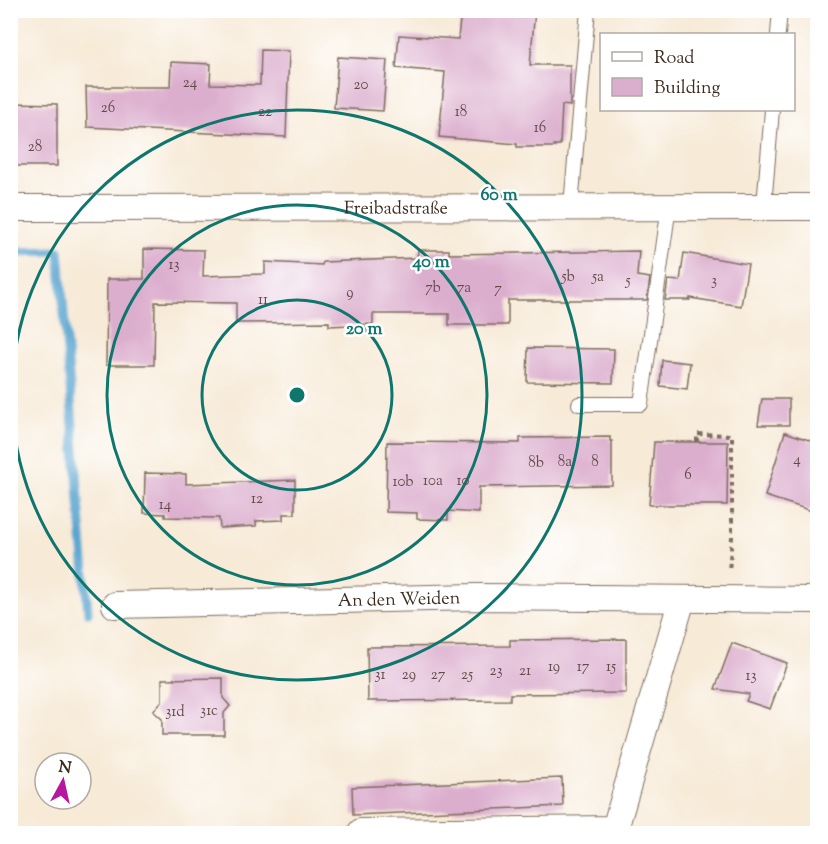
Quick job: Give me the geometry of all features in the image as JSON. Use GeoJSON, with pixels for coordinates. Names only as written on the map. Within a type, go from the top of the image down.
{"type":"FeatureCollection","features":[{"type":"Feature","properties":{"kind":"street","name":"Freibadstraße"},"geometry":{"type":"LineString","coordinates":[[10,208],[818,207]]}},
{"type":"Feature","properties":{"kind":"street","name":"An den Weiden"},"geometry":{"type":"LineString","coordinates":[[115,605],[477,597],[818,600]]}},
{"type":"Feature","properties":{"kind":"street"},"geometry":{"type":"LineString","coordinates":[[361,832],[615,829],[682,599]]}},
{"type":"Feature","properties":{"kind":"lane"},"geometry":{"type":"LineString","coordinates":[[571,206],[588,10]]}},
{"type":"Feature","properties":{"kind":"lane"},"geometry":{"type":"LineString","coordinates":[[778,33],[780,10]]}},
{"type":"Feature","properties":{"kind":"lane"},"geometry":{"type":"LineString","coordinates":[[764,206],[772,111]]}},
{"type":"Feature","properties":{"kind":"lane"},"geometry":{"type":"LineString","coordinates":[[579,404],[641,404],[669,206]]}},
{"type":"Feature","properties":{"kind":"path"},"geometry":{"type":"LineString","coordinates":[[697,442],[697,434],[732,435],[732,537],[726,599]]}},
{"type":"Feature","properties":{"kind":"building"},"geometry":{"type":"Polygon","coordinates":[[[461,10],[535,10],[530,65],[570,65],[570,106],[562,105],[560,145],[517,147],[517,144],[439,137],[445,72],[396,68],[399,35],[458,39],[461,10]]]}},
{"type":"Feature","properties":{"kind":"building"},"geometry":{"type":"Polygon","coordinates":[[[261,50],[289,51],[286,137],[87,127],[86,87],[170,87],[171,62],[211,64],[210,84],[260,85],[261,50]]]}},
{"type":"Feature","properties":{"kind":"building"},"geometry":{"type":"Polygon","coordinates":[[[338,57],[387,60],[383,111],[334,108],[338,57]]]}},
{"type":"Feature","properties":{"kind":"building"},"geometry":{"type":"Polygon","coordinates":[[[12,103],[57,104],[57,166],[13,166],[12,103]]]}},
{"type":"Feature","properties":{"kind":"building"},"geometry":{"type":"Polygon","coordinates":[[[144,249],[204,250],[203,276],[265,274],[265,262],[322,265],[323,262],[417,258],[418,250],[449,250],[449,254],[639,251],[637,276],[650,278],[647,300],[508,300],[508,325],[449,325],[449,314],[373,314],[373,324],[329,326],[329,322],[236,323],[236,303],[155,302],[154,365],[106,365],[107,279],[144,279],[144,249]]]}},
{"type":"Feature","properties":{"kind":"building"},"geometry":{"type":"Polygon","coordinates":[[[684,253],[748,264],[741,306],[690,298],[690,300],[665,300],[668,280],[680,281],[684,253]]]}},
{"type":"Feature","properties":{"kind":"building"},"geometry":{"type":"Polygon","coordinates":[[[528,348],[614,349],[613,383],[527,382],[528,348]]]}},
{"type":"Feature","properties":{"kind":"building"},"geometry":{"type":"Polygon","coordinates":[[[662,360],[690,363],[687,389],[660,386],[662,360]]]}},
{"type":"Feature","properties":{"kind":"building"},"geometry":{"type":"Polygon","coordinates":[[[762,399],[789,399],[789,425],[758,425],[762,399]]]}},
{"type":"Feature","properties":{"kind":"building"},"geometry":{"type":"Polygon","coordinates":[[[785,432],[818,443],[818,513],[765,496],[785,432]]]}},
{"type":"Feature","properties":{"kind":"building"},"geometry":{"type":"Polygon","coordinates":[[[610,437],[612,441],[612,485],[479,487],[479,513],[448,511],[448,520],[417,519],[417,513],[386,512],[387,442],[520,443],[520,438],[610,437]]]}},
{"type":"Feature","properties":{"kind":"building"},"geometry":{"type":"Polygon","coordinates":[[[654,442],[728,442],[727,505],[649,505],[654,442]]]}},
{"type":"Feature","properties":{"kind":"building"},"geometry":{"type":"Polygon","coordinates":[[[145,473],[186,474],[186,484],[295,480],[295,514],[283,514],[283,520],[256,521],[256,526],[220,528],[219,518],[165,517],[165,514],[144,513],[145,473]]]}},
{"type":"Feature","properties":{"kind":"building"},"geometry":{"type":"Polygon","coordinates":[[[626,639],[626,693],[510,694],[510,700],[368,701],[367,647],[510,646],[510,640],[626,639]]]}},
{"type":"Feature","properties":{"kind":"building"},"geometry":{"type":"Polygon","coordinates":[[[732,643],[787,663],[770,709],[746,701],[749,694],[715,689],[732,643]]]}},
{"type":"Feature","properties":{"kind":"building"},"geometry":{"type":"Polygon","coordinates":[[[223,678],[223,698],[230,706],[224,713],[224,735],[162,735],[162,719],[153,711],[162,701],[162,679],[223,678]]]}},
{"type":"Feature","properties":{"kind":"building"},"geometry":{"type":"Polygon","coordinates":[[[562,778],[563,806],[353,815],[352,787],[562,778]]]}},
{"type":"Feature","properties":{"kind":"waterway"},"geometry":{"type":"LineString","coordinates":[[10,252],[59,251],[88,612]]}}]}
